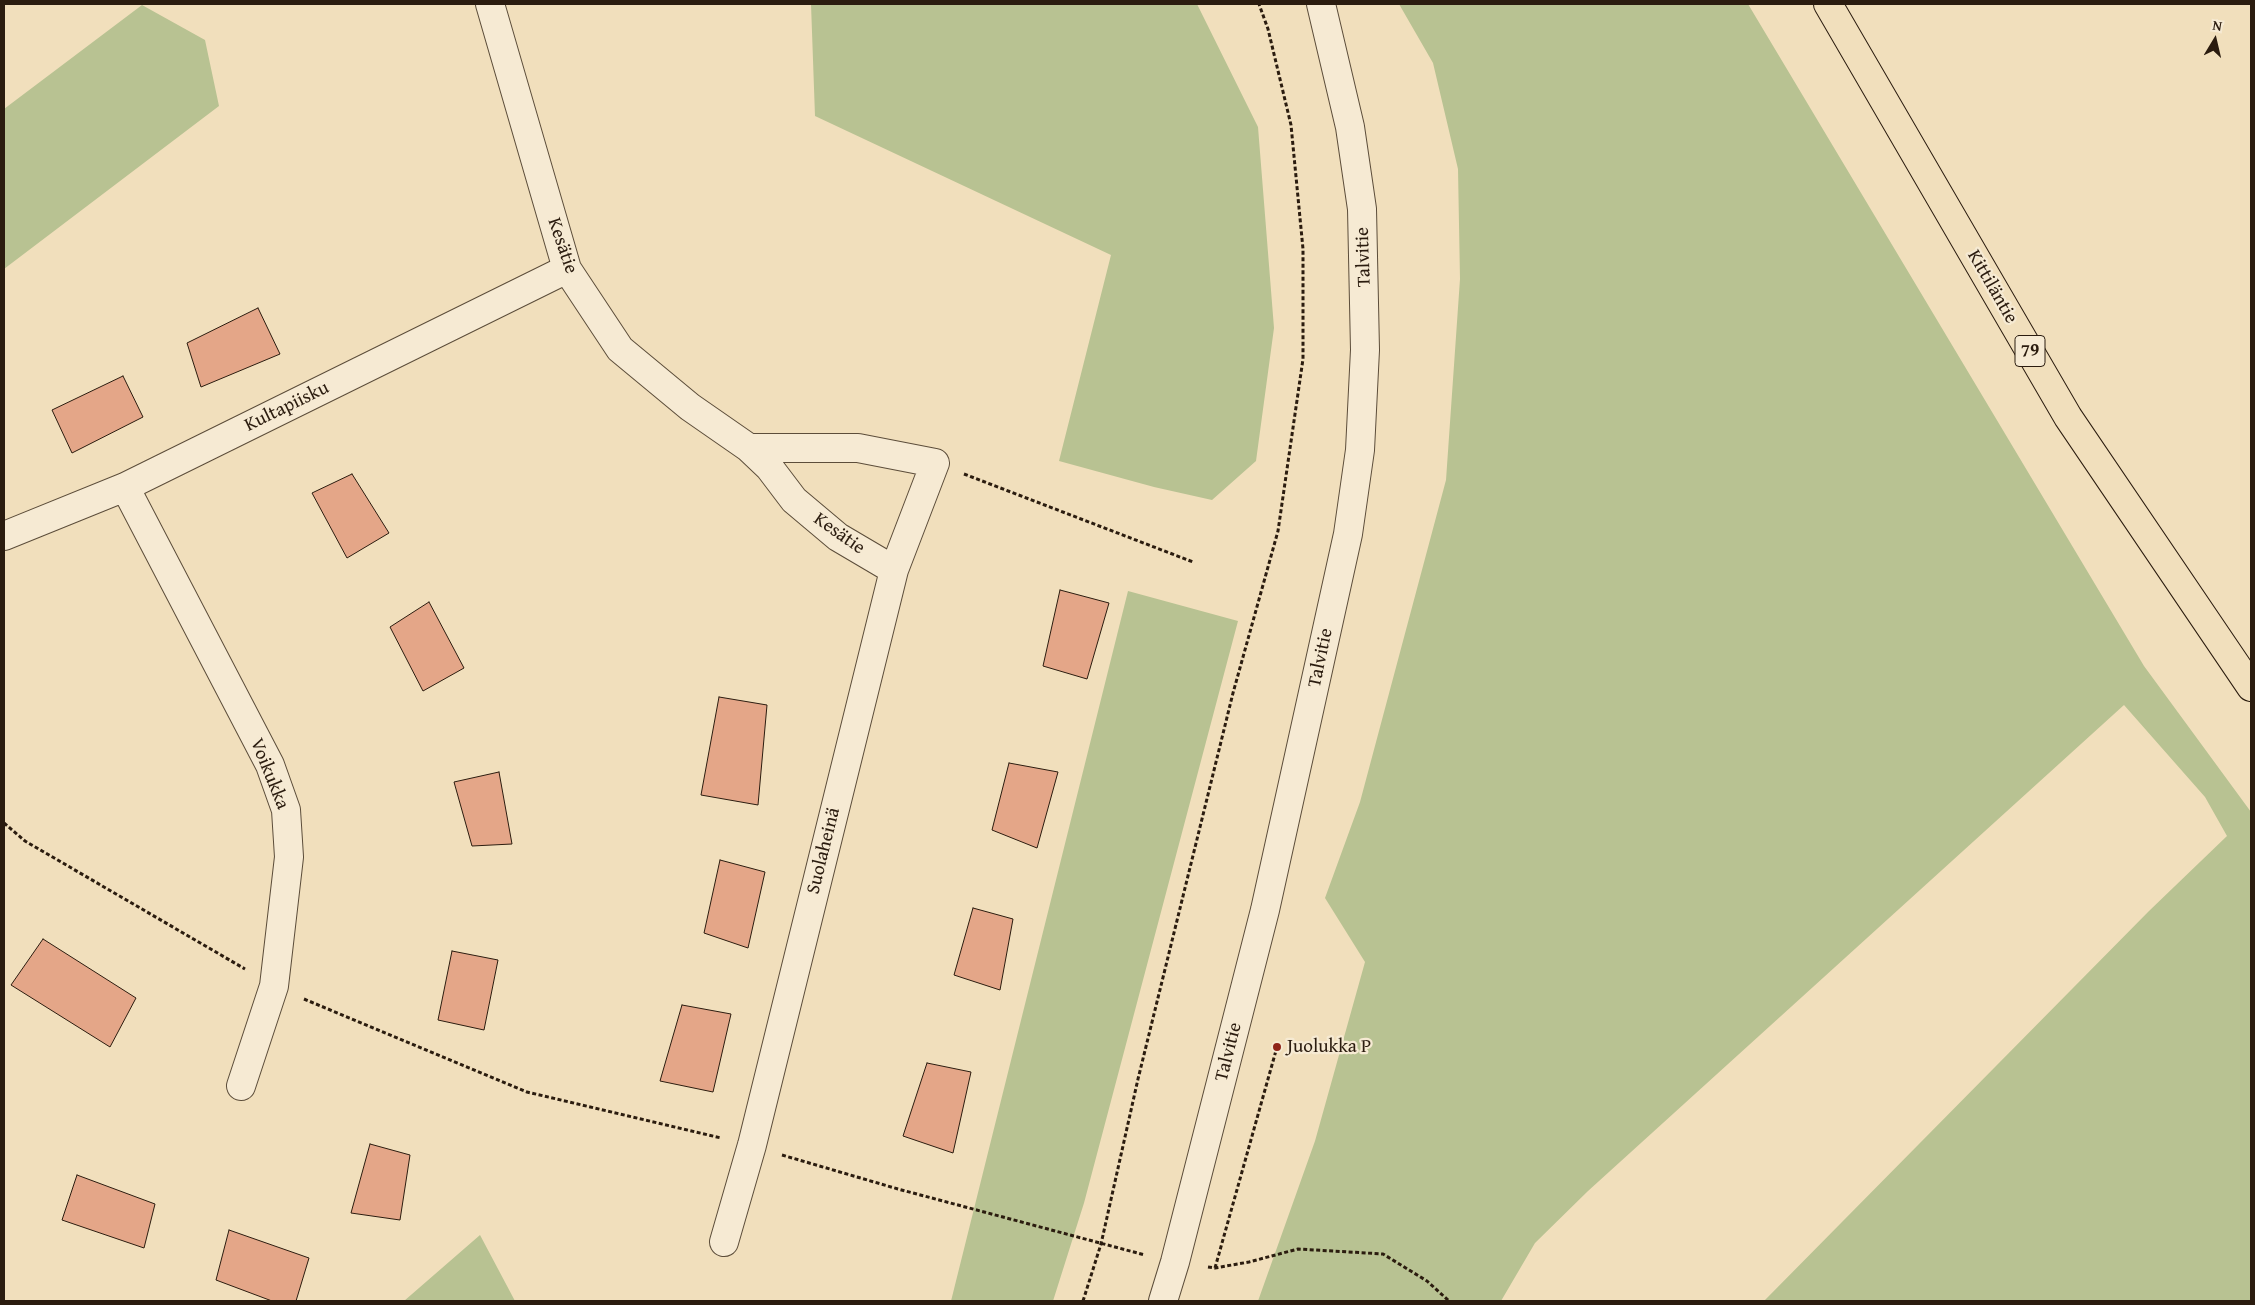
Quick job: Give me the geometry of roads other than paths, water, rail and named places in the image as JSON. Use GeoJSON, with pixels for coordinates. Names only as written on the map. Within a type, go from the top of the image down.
{"type":"FeatureCollection","features":[{"type":"Feature","properties":{"kind":"main road","name":"Kittiläntie"},"geometry":{"type":"LineString","coordinates":[[1828,4],[2068,417],[2251,687]]}},
{"type":"Feature","properties":{"kind":"street","name":"Kesätie"},"geometry":{"type":"LineString","coordinates":[[490,4],[567,270],[620,349],[690,407],[750,448],[769,466],[794,500],[838,537],[894,570]]}},
{"type":"Feature","properties":{"kind":"street","name":"Talvitie"},"geometry":{"type":"LineString","coordinates":[[1163,1301],[1175,1262],[1265,910],[1348,534],[1360,450],[1365,350],[1362,209],[1350,127],[1322,4]]}},
{"type":"Feature","properties":{"kind":"street","name":"Kultapiisku"},"geometry":{"type":"LineString","coordinates":[[4,536],[125,487],[567,270]]}},
{"type":"Feature","properties":{"kind":"street","name":"Suolaheinä"},"geometry":{"type":"LineString","coordinates":[[724,1242],[752,1145],[894,570],[935,464],[858,448],[750,448]]}},
{"type":"Feature","properties":{"kind":"street","name":"Voikukka"},"geometry":{"type":"LineString","coordinates":[[125,487],[270,765],[286,810],[289,857],[274,986],[241,1086]]}},
{"type":"Feature","properties":{"kind":"place","name":"Juolukka P"},"geometry":{"type":"Point","coordinates":[1277,1047]}}]}
